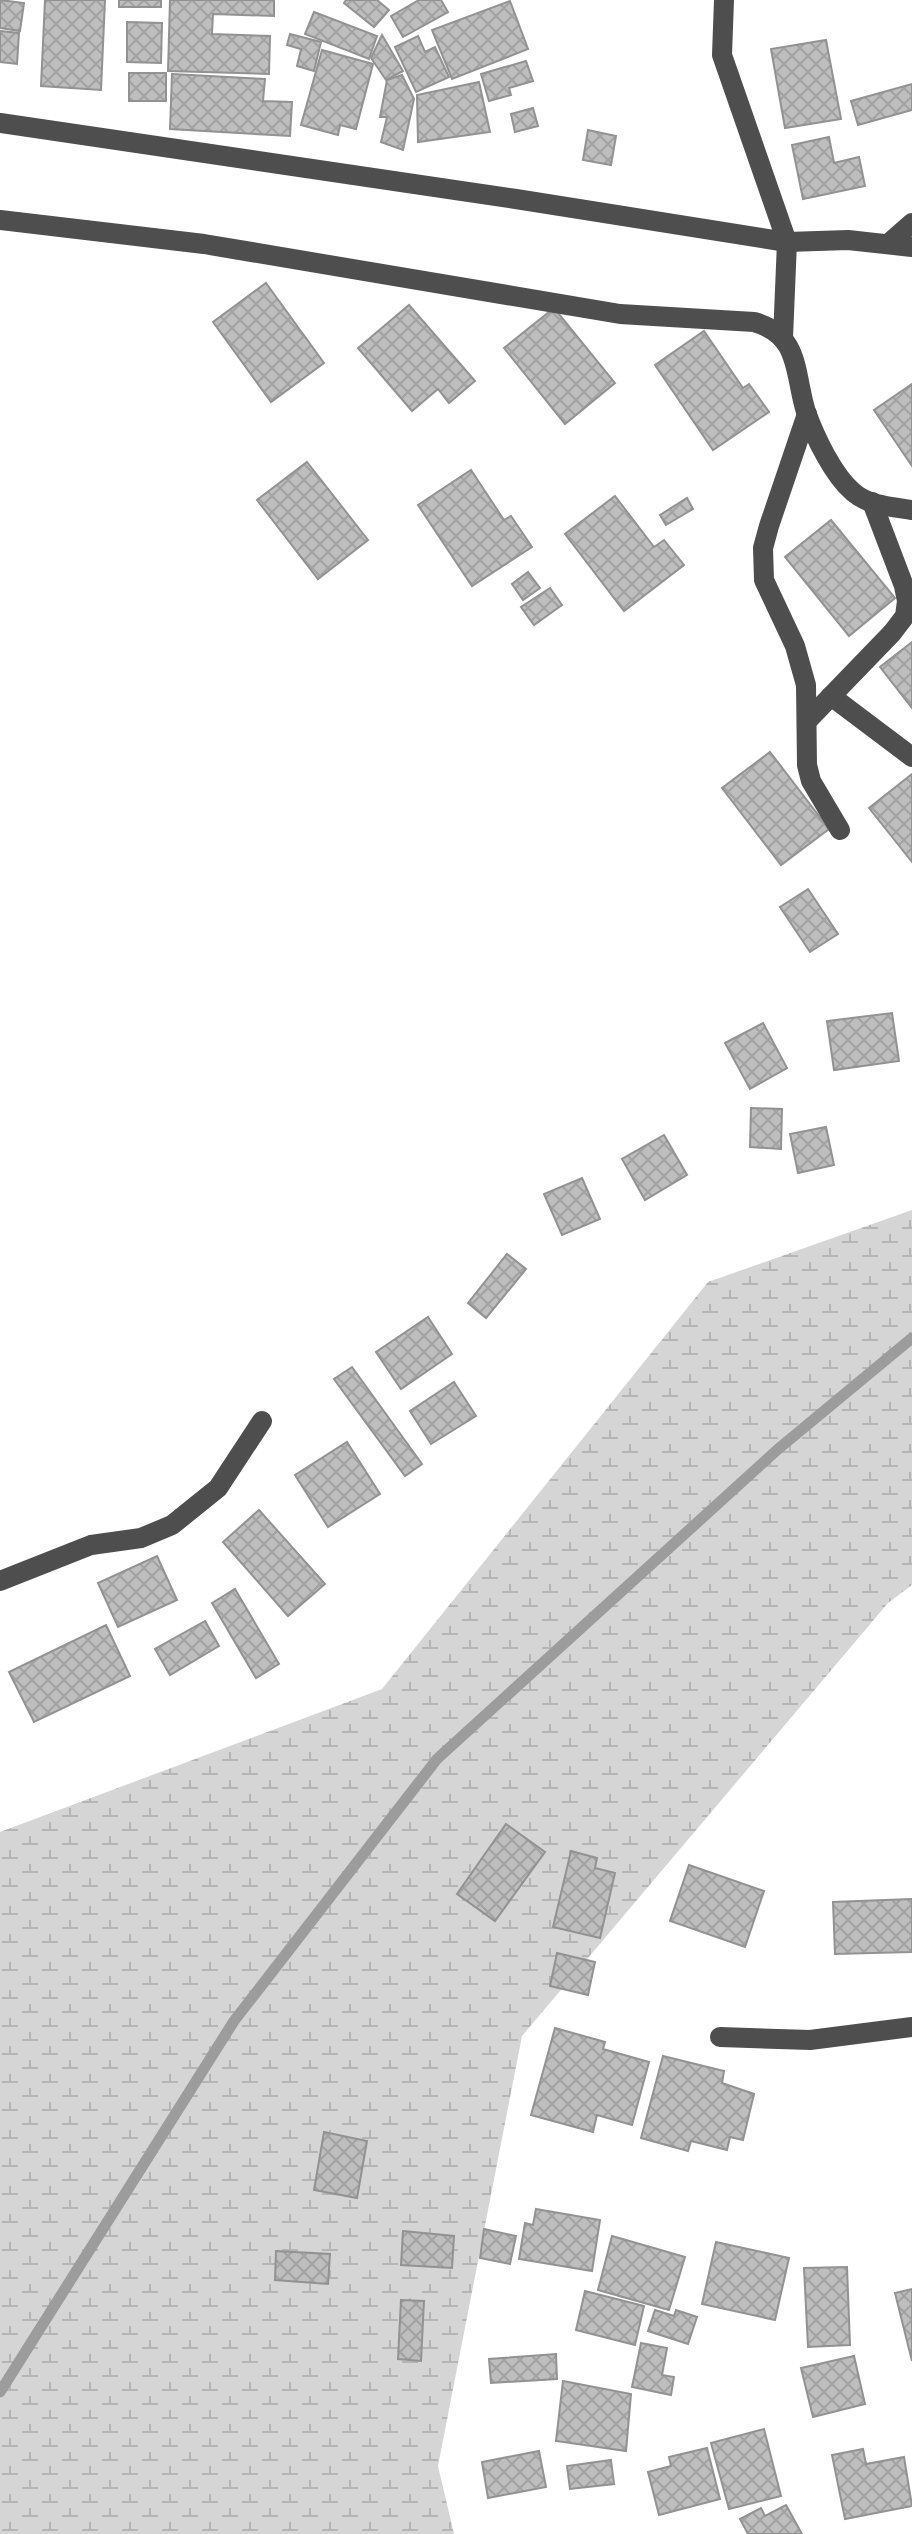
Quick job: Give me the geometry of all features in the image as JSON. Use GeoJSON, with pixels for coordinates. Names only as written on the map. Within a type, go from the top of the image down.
{"type":"FeatureCollection","features":[{"type":"Feature","properties":{"kind":"street"},"geometry":{"type":"LineString","coordinates":[[724,0],[722,55],[787,242],[783,338]]}},
{"type":"Feature","properties":{"kind":"street"},"geometry":{"type":"LineString","coordinates":[[0,123],[787,242],[848,240],[912,247]]}},
{"type":"Feature","properties":{"kind":"street"},"geometry":{"type":"LineString","coordinates":[[0,220],[204,244],[620,314],[754,322],[771,327],[790,350],[807,414],[835,472],[854,494],[872,502],[912,510]]}},
{"type":"Feature","properties":{"kind":"street"},"geometry":{"type":"LineString","coordinates":[[888,244],[912,223]]}},
{"type":"Feature","properties":{"kind":"street"},"geometry":{"type":"LineString","coordinates":[[807,414],[763,548],[764,580],[795,646],[806,685],[807,765],[811,781],[840,830]]}},
{"type":"Feature","properties":{"kind":"street"},"geometry":{"type":"LineString","coordinates":[[807,721],[905,616],[907,601],[904,586],[872,502]]}},
{"type":"Feature","properties":{"kind":"street"},"geometry":{"type":"LineString","coordinates":[[831,696],[912,757]]}},
{"type":"Feature","properties":{"kind":"street"},"geometry":{"type":"LineString","coordinates":[[0,1581],[91,1545],[141,1538],[172,1525],[218,1488],[262,1421]]}},
{"type":"Feature","properties":{"kind":"street"},"geometry":{"type":"LineString","coordinates":[[720,2037],[810,2040],[912,2027]]}},
{"type":"Feature","properties":{"kind":"green space"},"geometry":{"type":"Polygon","coordinates":[[[912,1210],[912,1585],[888,1603],[522,2036],[438,2466],[454,2534],[0,2534],[0,1832],[382,1689],[708,1282],[912,1210]]]}},
{"type":"Feature","properties":{"kind":"building"},"geometry":{"type":"Polygon","coordinates":[[[0,0],[24,3],[20,31],[0,28],[0,0]]]}},
{"type":"Feature","properties":{"kind":"building"},"geometry":{"type":"Polygon","coordinates":[[[45,0],[105,0],[101,90],[41,86],[45,0]]]}},
{"type":"Feature","properties":{"kind":"building"},"geometry":{"type":"Polygon","coordinates":[[[119,0],[161,0],[161,7],[119,7],[119,0]]]}},
{"type":"Feature","properties":{"kind":"building"},"geometry":{"type":"Polygon","coordinates":[[[170,0],[274,0],[274,16],[213,14],[212,34],[270,36],[269,74],[168,71],[170,0]]]}},
{"type":"Feature","properties":{"kind":"building"},"geometry":{"type":"Polygon","coordinates":[[[346,0],[377,0],[389,10],[374,27],[344,3],[346,0]]]}},
{"type":"Feature","properties":{"kind":"building"},"geometry":{"type":"Polygon","coordinates":[[[419,0],[441,0],[448,12],[403,37],[391,16],[419,0]]]}},
{"type":"Feature","properties":{"kind":"building"},"geometry":{"type":"Polygon","coordinates":[[[510,1],[528,49],[452,79],[432,30],[510,1]]]}},
{"type":"Feature","properties":{"kind":"building"},"geometry":{"type":"Polygon","coordinates":[[[314,12],[377,36],[369,59],[305,34],[314,12]]]}},
{"type":"Feature","properties":{"kind":"building"},"geometry":{"type":"Polygon","coordinates":[[[127,22],[162,23],[161,63],[127,62],[127,22]]]}},
{"type":"Feature","properties":{"kind":"building"},"geometry":{"type":"Polygon","coordinates":[[[0,31],[19,33],[17,64],[0,62],[0,31]]]}},
{"type":"Feature","properties":{"kind":"building"},"geometry":{"type":"Polygon","coordinates":[[[290,34],[321,42],[314,71],[297,66],[301,49],[287,45],[290,34]]]}},
{"type":"Feature","properties":{"kind":"building"},"geometry":{"type":"Polygon","coordinates":[[[382,35],[403,71],[386,80],[371,58],[382,35]]]}},
{"type":"Feature","properties":{"kind":"building"},"geometry":{"type":"Polygon","coordinates":[[[418,36],[425,52],[435,47],[449,77],[416,92],[395,47],[418,36]]]}},
{"type":"Feature","properties":{"kind":"building"},"geometry":{"type":"Polygon","coordinates":[[[826,40],[841,119],[785,128],[771,49],[826,40]]]}},
{"type":"Feature","properties":{"kind":"building"},"geometry":{"type":"Polygon","coordinates":[[[322,50],[373,64],[356,129],[340,125],[338,135],[301,125],[322,50]]]}},
{"type":"Feature","properties":{"kind":"building"},"geometry":{"type":"Polygon","coordinates":[[[526,61],[533,81],[509,88],[511,95],[489,101],[481,74],[526,61]]]}},
{"type":"Feature","properties":{"kind":"building"},"geometry":{"type":"Polygon","coordinates":[[[129,73],[166,73],[166,101],[129,101],[129,73]]]}},
{"type":"Feature","properties":{"kind":"building"},"geometry":{"type":"Polygon","coordinates":[[[172,74],[265,79],[263,101],[292,102],[290,136],[170,129],[172,74]]]}},
{"type":"Feature","properties":{"kind":"building"},"geometry":{"type":"Polygon","coordinates":[[[402,75],[414,99],[403,150],[381,142],[387,117],[380,117],[387,80],[402,75]]]}},
{"type":"Feature","properties":{"kind":"building"},"geometry":{"type":"Polygon","coordinates":[[[479,82],[490,132],[418,142],[417,95],[479,82]]]}},
{"type":"Feature","properties":{"kind":"building"},"geometry":{"type":"Polygon","coordinates":[[[912,84],[912,110],[858,125],[851,101],[912,84]]]}},
{"type":"Feature","properties":{"kind":"building"},"geometry":{"type":"Polygon","coordinates":[[[533,108],[538,126],[515,132],[511,114],[533,108]]]}},
{"type":"Feature","properties":{"kind":"building"},"geometry":{"type":"Polygon","coordinates":[[[588,130],[616,136],[611,165],[583,160],[588,130]]]}},
{"type":"Feature","properties":{"kind":"building"},"geometry":{"type":"Polygon","coordinates":[[[829,137],[834,163],[859,157],[865,186],[803,199],[792,145],[829,137]]]}},
{"type":"Feature","properties":{"kind":"building"},"geometry":{"type":"Polygon","coordinates":[[[266,283],[324,363],[271,402],[213,322],[266,283]]]}},
{"type":"Feature","properties":{"kind":"building"},"geometry":{"type":"Polygon","coordinates":[[[409,305],[475,381],[449,403],[438,389],[412,411],[358,348],[409,305]]]}},
{"type":"Feature","properties":{"kind":"building"},"geometry":{"type":"Polygon","coordinates":[[[554,308],[615,383],[565,424],[504,348],[554,308]]]}},
{"type":"Feature","properties":{"kind":"building"},"geometry":{"type":"Polygon","coordinates":[[[704,331],[743,388],[749,384],[769,412],[713,450],[655,365],[704,331]]]}},
{"type":"Feature","properties":{"kind":"building"},"geometry":{"type":"Polygon","coordinates":[[[912,384],[912,466],[874,410],[912,384]]]}},
{"type":"Feature","properties":{"kind":"building"},"geometry":{"type":"Polygon","coordinates":[[[307,462],[368,540],[318,579],[257,500],[307,462]]]}},
{"type":"Feature","properties":{"kind":"building"},"geometry":{"type":"Polygon","coordinates":[[[471,470],[504,520],[511,516],[532,547],[472,586],[418,505],[471,470]]]}},
{"type":"Feature","properties":{"kind":"building"},"geometry":{"type":"Polygon","coordinates":[[[615,496],[654,547],[664,540],[684,565],[624,611],[565,534],[615,496]]]}},
{"type":"Feature","properties":{"kind":"building"},"geometry":{"type":"Polygon","coordinates":[[[687,498],[693,509],[666,525],[660,515],[687,498]]]}},
{"type":"Feature","properties":{"kind":"building"},"geometry":{"type":"Polygon","coordinates":[[[831,520],[895,598],[849,636],[785,557],[831,520]]]}},
{"type":"Feature","properties":{"kind":"building"},"geometry":{"type":"Polygon","coordinates":[[[528,572],[540,588],[523,600],[512,584],[528,572]]]}},
{"type":"Feature","properties":{"kind":"building"},"geometry":{"type":"Polygon","coordinates":[[[550,588],[562,605],[534,625],[521,607],[550,588]]]}},
{"type":"Feature","properties":{"kind":"building"},"geometry":{"type":"Polygon","coordinates":[[[912,642],[912,708],[880,667],[912,642]]]}},
{"type":"Feature","properties":{"kind":"building"},"geometry":{"type":"Polygon","coordinates":[[[770,752],[829,829],[781,865],[722,788],[770,752]]]}},
{"type":"Feature","properties":{"kind":"building"},"geometry":{"type":"Polygon","coordinates":[[[912,774],[912,862],[869,808],[912,774]]]}},
{"type":"Feature","properties":{"kind":"building"},"geometry":{"type":"Polygon","coordinates":[[[808,889],[838,934],[810,952],[780,907],[808,889]]]}},
{"type":"Feature","properties":{"kind":"building"},"geometry":{"type":"Polygon","coordinates":[[[892,1013],[899,1061],[834,1070],[827,1021],[892,1013]]]}},
{"type":"Feature","properties":{"kind":"building"},"geometry":{"type":"Polygon","coordinates":[[[763,1023],[787,1068],[750,1089],[725,1043],[763,1023]]]}},
{"type":"Feature","properties":{"kind":"building"},"geometry":{"type":"Polygon","coordinates":[[[751,1108],[782,1109],[781,1149],[750,1147],[751,1108]]]}},
{"type":"Feature","properties":{"kind":"building"},"geometry":{"type":"Polygon","coordinates":[[[826,1127],[834,1165],[798,1173],[790,1134],[826,1127]]]}},
{"type":"Feature","properties":{"kind":"building"},"geometry":{"type":"Polygon","coordinates":[[[664,1135],[687,1175],[645,1200],[622,1159],[664,1135]]]}},
{"type":"Feature","properties":{"kind":"building"},"geometry":{"type":"Polygon","coordinates":[[[582,1178],[600,1219],[562,1235],[544,1194],[582,1178]]]}},
{"type":"Feature","properties":{"kind":"building"},"geometry":{"type":"Polygon","coordinates":[[[507,1254],[526,1269],[486,1318],[468,1303],[507,1254]]]}},
{"type":"Feature","properties":{"kind":"building"},"geometry":{"type":"Polygon","coordinates":[[[428,1317],[452,1354],[401,1389],[376,1352],[428,1317]]]}},
{"type":"Feature","properties":{"kind":"building"},"geometry":{"type":"Polygon","coordinates":[[[352,1367],[422,1464],[405,1476],[334,1379],[352,1367]]]}},
{"type":"Feature","properties":{"kind":"building"},"geometry":{"type":"Polygon","coordinates":[[[454,1382],[476,1416],[431,1444],[410,1411],[454,1382]]]}},
{"type":"Feature","properties":{"kind":"building"},"geometry":{"type":"Polygon","coordinates":[[[347,1442],[380,1494],[328,1527],[295,1475],[347,1442]]]}},
{"type":"Feature","properties":{"kind":"building"},"geometry":{"type":"Polygon","coordinates":[[[259,1510],[325,1584],[288,1616],[223,1542],[259,1510]]]}},
{"type":"Feature","properties":{"kind":"building"},"geometry":{"type":"Polygon","coordinates":[[[157,1556],[177,1600],[118,1627],[98,1583],[157,1556]]]}},
{"type":"Feature","properties":{"kind":"building"},"geometry":{"type":"Polygon","coordinates":[[[235,1589],[279,1664],[256,1678],[212,1603],[235,1589]]]}},
{"type":"Feature","properties":{"kind":"building"},"geometry":{"type":"Polygon","coordinates":[[[205,1621],[219,1646],[170,1675],[155,1649],[205,1621]]]}},
{"type":"Feature","properties":{"kind":"building"},"geometry":{"type":"Polygon","coordinates":[[[106,1625],[130,1676],[34,1722],[9,1672],[106,1625]]]}},
{"type":"Feature","properties":{"kind":"building"},"geometry":{"type":"Polygon","coordinates":[[[506,1824],[545,1852],[495,1921],[457,1894],[506,1824]]]}},
{"type":"Feature","properties":{"kind":"building"},"geometry":{"type":"Polygon","coordinates":[[[571,1851],[597,1858],[595,1868],[615,1873],[600,1938],[553,1927],[571,1851]]]}},
{"type":"Feature","properties":{"kind":"building"},"geometry":{"type":"Polygon","coordinates":[[[689,1865],[764,1891],[745,1947],[670,1921],[689,1865]]]}},
{"type":"Feature","properties":{"kind":"building"},"geometry":{"type":"Polygon","coordinates":[[[912,1899],[912,1952],[835,1954],[833,1902],[912,1899]]]}},
{"type":"Feature","properties":{"kind":"building"},"geometry":{"type":"Polygon","coordinates":[[[557,1953],[595,1962],[588,1995],[550,1986],[557,1953]]]}},
{"type":"Feature","properties":{"kind":"building"},"geometry":{"type":"Polygon","coordinates":[[[555,2028],[605,2042],[603,2049],[649,2062],[632,2125],[597,2115],[593,2132],[531,2115],[555,2028]]]}},
{"type":"Feature","properties":{"kind":"building"},"geometry":{"type":"Polygon","coordinates":[[[663,2056],[724,2071],[722,2083],[754,2094],[743,2140],[730,2137],[727,2150],[691,2141],[688,2151],[641,2138],[663,2056]]]}},
{"type":"Feature","properties":{"kind":"building"},"geometry":{"type":"Polygon","coordinates":[[[324,2132],[367,2141],[357,2198],[314,2190],[324,2132]]]}},
{"type":"Feature","properties":{"kind":"building"},"geometry":{"type":"Polygon","coordinates":[[[536,2209],[600,2220],[592,2271],[519,2259],[525,2223],[533,2225],[536,2209]]]}},
{"type":"Feature","properties":{"kind":"building"},"geometry":{"type":"Polygon","coordinates":[[[484,2229],[516,2236],[510,2264],[480,2258],[484,2229]]]}},
{"type":"Feature","properties":{"kind":"building"},"geometry":{"type":"Polygon","coordinates":[[[403,2231],[454,2236],[452,2268],[401,2265],[403,2231]]]}},
{"type":"Feature","properties":{"kind":"building"},"geometry":{"type":"Polygon","coordinates":[[[612,2236],[685,2257],[669,2310],[598,2290],[612,2236]]]}},
{"type":"Feature","properties":{"kind":"building"},"geometry":{"type":"Polygon","coordinates":[[[716,2242],[789,2258],[775,2320],[702,2304],[716,2242]]]}},
{"type":"Feature","properties":{"kind":"building"},"geometry":{"type":"Polygon","coordinates":[[[276,2251],[330,2254],[328,2284],[275,2280],[276,2251]]]}},
{"type":"Feature","properties":{"kind":"building"},"geometry":{"type":"Polygon","coordinates":[[[847,2267],[850,2345],[808,2347],[804,2268],[847,2267]]]}},
{"type":"Feature","properties":{"kind":"building"},"geometry":{"type":"Polygon","coordinates":[[[912,2289],[912,2361],[895,2293],[912,2289]]]}},
{"type":"Feature","properties":{"kind":"building"},"geometry":{"type":"Polygon","coordinates":[[[585,2291],[644,2306],[635,2345],[576,2330],[585,2291]]]}},
{"type":"Feature","properties":{"kind":"building"},"geometry":{"type":"Polygon","coordinates":[[[401,2300],[424,2301],[421,2361],[398,2359],[401,2300]]]}},
{"type":"Feature","properties":{"kind":"building"},"geometry":{"type":"Polygon","coordinates":[[[655,2310],[674,2316],[676,2310],[697,2317],[688,2344],[648,2331],[655,2310]]]}},
{"type":"Feature","properties":{"kind":"building"},"geometry":{"type":"Polygon","coordinates":[[[641,2343],[667,2348],[662,2375],[674,2377],[671,2395],[632,2387],[641,2343]]]}},
{"type":"Feature","properties":{"kind":"building"},"geometry":{"type":"Polygon","coordinates":[[[556,2354],[557,2379],[491,2383],[489,2359],[556,2354]]]}},
{"type":"Feature","properties":{"kind":"building"},"geometry":{"type":"Polygon","coordinates":[[[854,2356],[865,2404],[813,2417],[801,2368],[854,2356]]]}},
{"type":"Feature","properties":{"kind":"building"},"geometry":{"type":"Polygon","coordinates":[[[563,2381],[631,2394],[626,2451],[556,2441],[563,2381]]]}},
{"type":"Feature","properties":{"kind":"building"},"geometry":{"type":"Polygon","coordinates":[[[764,2429],[781,2496],[729,2509],[711,2443],[764,2429]]]}},
{"type":"Feature","properties":{"kind":"building"},"geometry":{"type":"Polygon","coordinates":[[[707,2448],[720,2499],[659,2515],[648,2472],[671,2466],[669,2457],[707,2448]]]}},
{"type":"Feature","properties":{"kind":"building"},"geometry":{"type":"Polygon","coordinates":[[[863,2449],[866,2464],[904,2457],[912,2506],[845,2519],[832,2455],[863,2449]]]}},
{"type":"Feature","properties":{"kind":"building"},"geometry":{"type":"Polygon","coordinates":[[[539,2451],[546,2487],[488,2498],[482,2462],[539,2451]]]}},
{"type":"Feature","properties":{"kind":"building"},"geometry":{"type":"Polygon","coordinates":[[[611,2460],[614,2484],[570,2489],[567,2466],[611,2460]]]}},
{"type":"Feature","properties":{"kind":"building"},"geometry":{"type":"Polygon","coordinates":[[[786,2505],[802,2534],[748,2534],[740,2519],[761,2508],[765,2516],[786,2505]]]}},
{"type":"Feature","properties":{"kind":"waterway"},"geometry":{"type":"LineString","coordinates":[[0,2392],[234,2021],[437,1759],[777,1450],[912,1338]]}}]}
